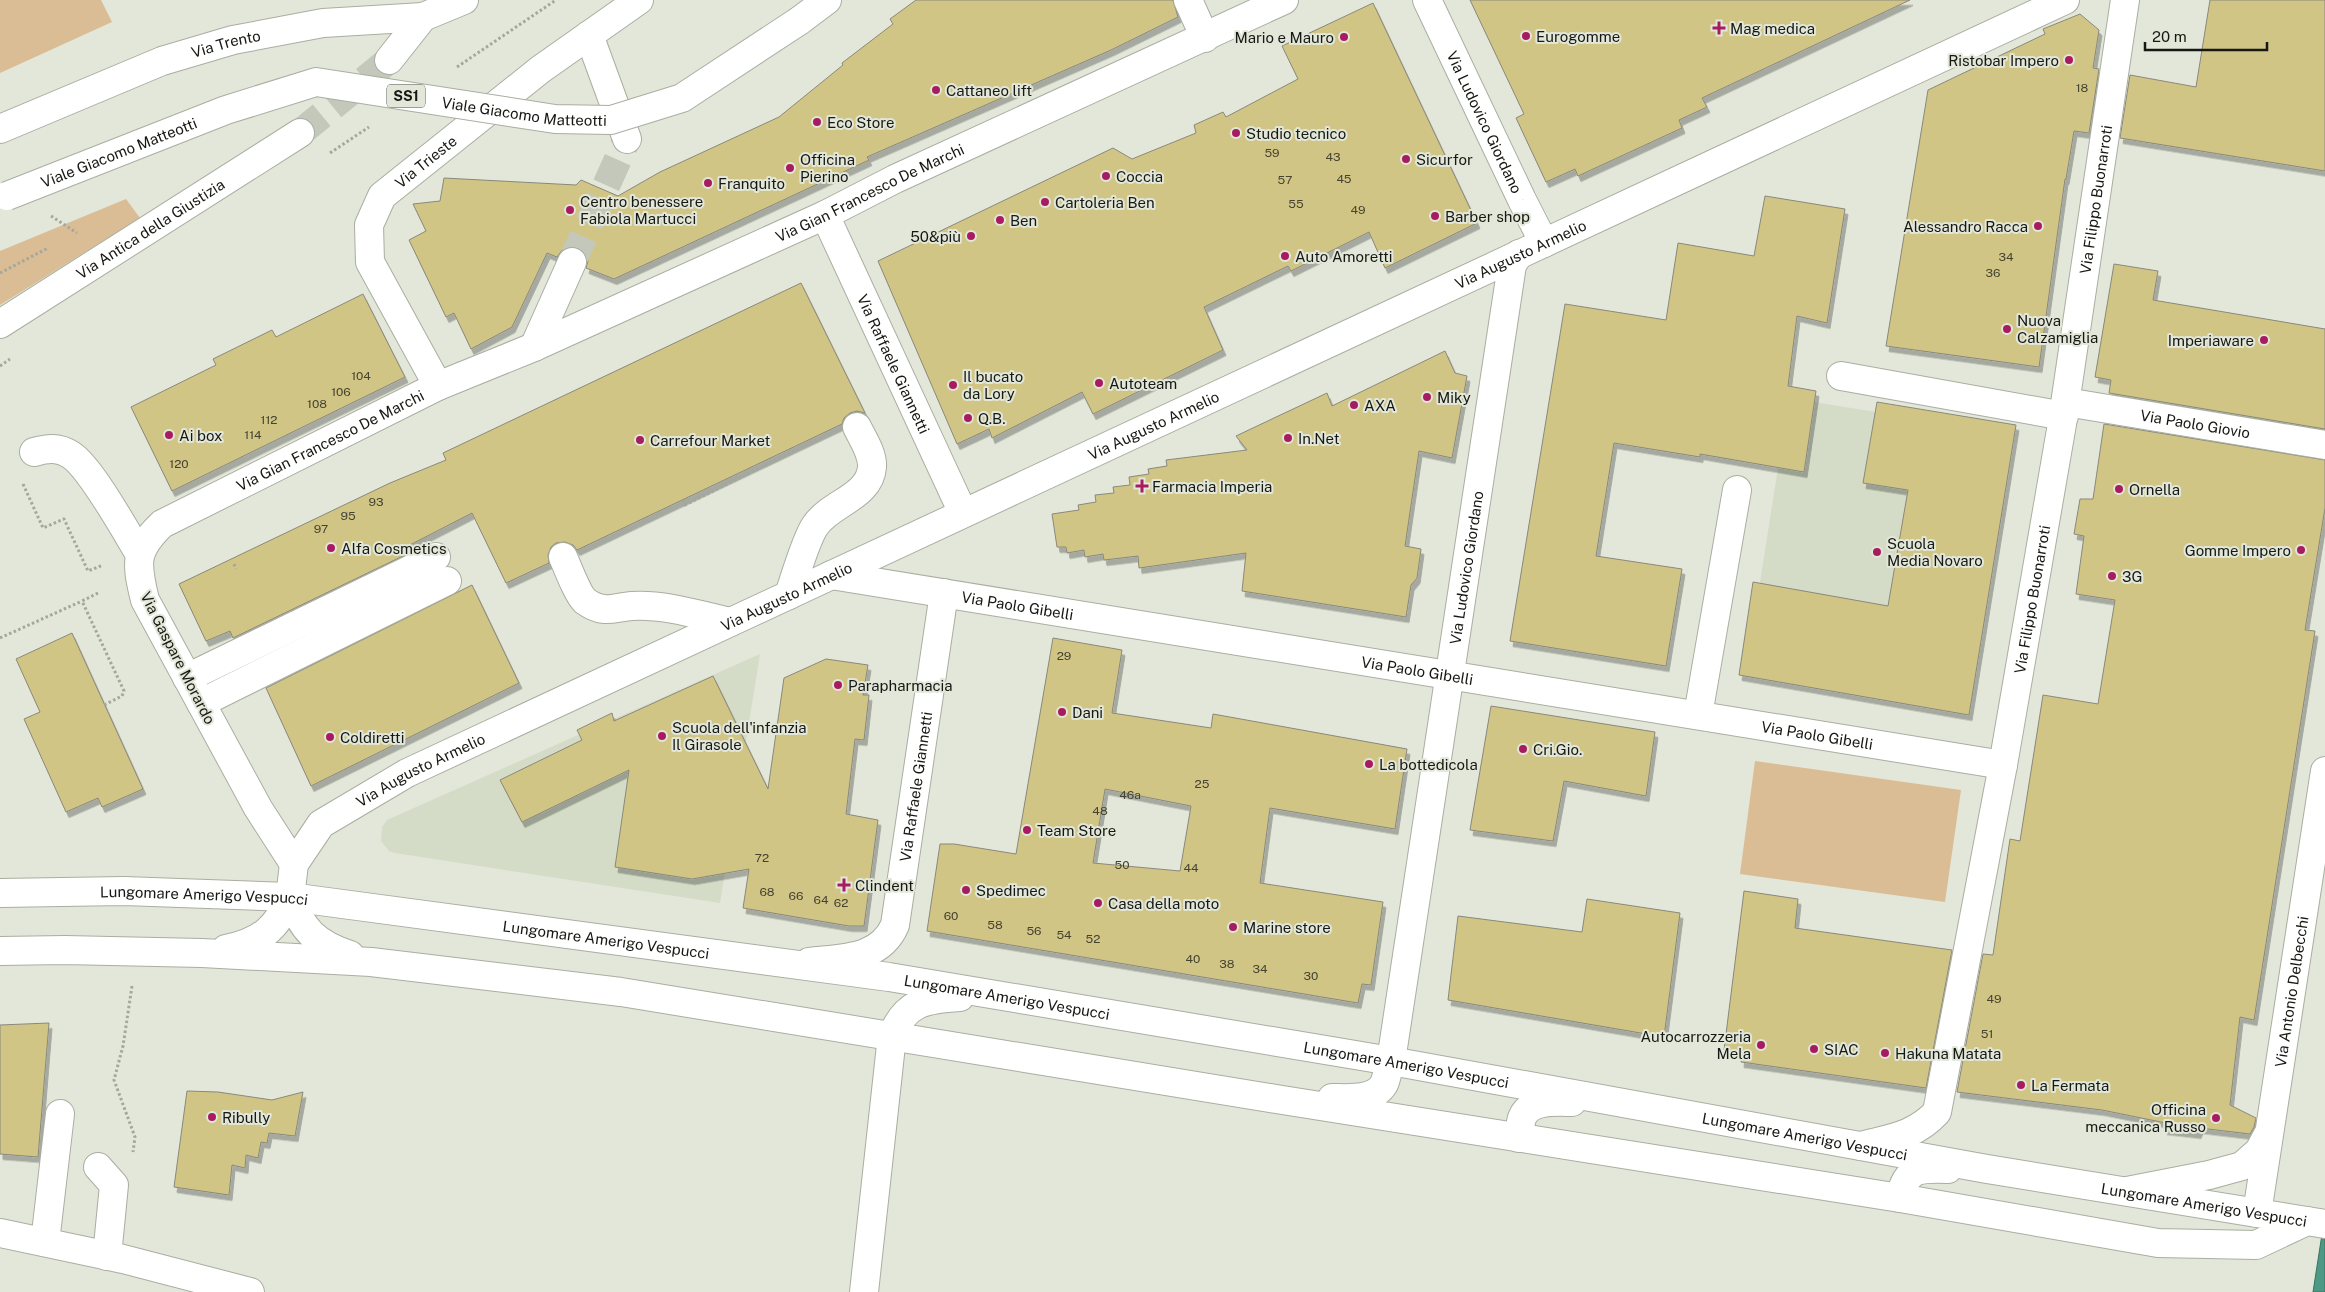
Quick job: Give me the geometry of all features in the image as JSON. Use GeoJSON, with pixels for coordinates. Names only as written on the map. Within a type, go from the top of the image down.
{"type":"FeatureCollection","features":[{"type":"Feature","properties":{"kind":"street","name":"Via Trento"},"geometry":{"type":"LineString","coordinates":[[0,128],[162,62],[233,40],[323,23],[423,17],[464,0]]}},
{"type":"Feature","properties":{"kind":"street","name":"Via Trieste"},"geometry":{"type":"LineString","coordinates":[[438,386],[370,262],[369,225],[382,196],[541,69],[639,0]]}},
{"type":"Feature","properties":{"kind":"street","name":"Viale Giacomo Matteotti"},"geometry":{"type":"LineString","coordinates":[[3,198],[226,110],[316,82],[555,119],[612,120],[682,98],[799,21],[827,0]]}},
{"type":"Feature","properties":{"kind":"street"},"geometry":{"type":"LineString","coordinates":[[1188,0],[1205,38]]}},
{"type":"Feature","properties":{"kind":"street","name":"Via Gian Francesco De Marchi"},"geometry":{"type":"LineString","coordinates":[[139,553],[148,537],[162,524],[438,386],[534,347],[825,215],[895,179],[1284,0]]}},
{"type":"Feature","properties":{"kind":"street","name":"Via Ludovico Giordano"},"geometry":{"type":"LineString","coordinates":[[1427,0],[1544,243]]}},
{"type":"Feature","properties":{"kind":"street","name":"Via Augusto Armelio"},"geometry":{"type":"LineString","coordinates":[[290,897],[294,864],[321,824],[407,773],[2065,0]]}},
{"type":"Feature","properties":{"kind":"street","name":"Via Filippo Buonarroti"},"geometry":{"type":"LineString","coordinates":[[1861,1146],[1909,1134],[1925,1125],[1937,1112],[2003,764],[2065,409],[2125,0]]}},
{"type":"Feature","properties":{"kind":"street"},"geometry":{"type":"LineString","coordinates":[[389,60],[423,17]]}},
{"type":"Feature","properties":{"kind":"street"},"geometry":{"type":"LineString","coordinates":[[589,35],[626,139]]}},
{"type":"Feature","properties":{"kind":"street","name":"Via Antica della Giustizia"},"geometry":{"type":"LineString","coordinates":[[0,324],[300,133]]}},
{"type":"Feature","properties":{"kind":"street","name":"Via Raffaele Giannetti"},"geometry":{"type":"LineString","coordinates":[[825,215],[963,513]]}},
{"type":"Feature","properties":{"kind":"street","name":"Via Ludovico Giordano"},"geometry":{"type":"LineString","coordinates":[[1276,1099],[1361,1097],[1370,1095],[1383,1084],[1391,1061],[1512,265],[1519,254]]}},
{"type":"Feature","properties":{"kind":"street"},"geometry":{"type":"LineString","coordinates":[[534,347],[572,262]]}},
{"type":"Feature","properties":{"kind":"street","name":"Via Paolo Giovio"},"geometry":{"type":"LineString","coordinates":[[1841,376],[2325,445]]}},
{"type":"Feature","properties":{"kind":"street"},"geometry":{"type":"LineString","coordinates":[[789,594],[814,527],[827,512],[860,491],[868,480],[872,466],[869,452],[857,427]]}},
{"type":"Feature","properties":{"kind":"street"},"geometry":{"type":"LineString","coordinates":[[34,452],[52,448],[71,455],[84,466],[139,553]]}},
{"type":"Feature","properties":{"kind":"street"},"geometry":{"type":"LineString","coordinates":[[1698,715],[1736,490]]}},
{"type":"Feature","properties":{"kind":"street","name":"Via Gaspare Morardo"},"geometry":{"type":"LineString","coordinates":[[139,553],[138,575],[145,600],[258,808],[294,864]]}},
{"type":"Feature","properties":{"kind":"street"},"geometry":{"type":"LineString","coordinates":[[563,557],[584,600],[602,609],[617,610],[632,606],[669,609],[730,622]]}},
{"type":"Feature","properties":{"kind":"street"},"geometry":{"type":"LineString","coordinates":[[187,678],[442,569],[201,703]]}},
{"type":"Feature","properties":{"kind":"street","name":"Via Paolo Gibelli"},"geometry":{"type":"LineString","coordinates":[[831,575],[2003,764]]}},
{"type":"Feature","properties":{"kind":"street","name":"Via Raffaele Giannetti"},"geometry":{"type":"LineString","coordinates":[[793,964],[855,956],[878,947],[890,937],[895,925],[944,593]]}},
{"type":"Feature","properties":{"kind":"street","name":"Via Antonio Delbecchi"},"geometry":{"type":"LineString","coordinates":[[2256,1213],[2325,771]]}},
{"type":"Feature","properties":{"kind":"street","name":"Lungomare Amerigo Vespucci"},"geometry":{"type":"LineString","coordinates":[[0,893],[124,892],[290,897],[890,977],[1391,1061],[1987,1169],[2316,1223]]}},
{"type":"Feature","properties":{"kind":"street"},"geometry":{"type":"LineString","coordinates":[[202,953],[240,946],[260,937],[274,927],[283,915],[290,897]]}},
{"type":"Feature","properties":{"kind":"street"},"geometry":{"type":"LineString","coordinates":[[290,897],[297,917],[306,930],[318,941],[338,952],[371,962]]}},
{"type":"Feature","properties":{"kind":"street","name":"Lungomare Amerigo Vespucci"},"geometry":{"type":"LineString","coordinates":[[0,951],[66,950],[202,953],[371,962],[621,992],[1900,1198],[2158,1243],[2256,1245],[2316,1223]]}},
{"type":"Feature","properties":{"kind":"street"},"geometry":{"type":"LineString","coordinates":[[864,1292],[892,1036],[898,1020],[912,1007],[929,1000],[995,995]]}},
{"type":"Feature","properties":{"kind":"street"},"geometry":{"type":"LineString","coordinates":[[1519,1138],[1522,1117],[1536,1106],[1545,1103],[1613,1101]]}},
{"type":"Feature","properties":{"kind":"street"},"geometry":{"type":"LineString","coordinates":[[45,1242],[60,1114]]}},
{"type":"Feature","properties":{"kind":"street"},"geometry":{"type":"LineString","coordinates":[[2126,1191],[2209,1175],[2242,1166],[2259,1151],[2269,1132]]}},
{"type":"Feature","properties":{"kind":"street"},"geometry":{"type":"LineString","coordinates":[[98,1167],[114,1185],[107,1256]]}},
{"type":"Feature","properties":{"kind":"street"},"geometry":{"type":"LineString","coordinates":[[1900,1198],[1903,1183],[1908,1176],[1925,1168],[1987,1169]]}},
{"type":"Feature","properties":{"kind":"street"},"geometry":{"type":"LineString","coordinates":[[2158,1243],[2214,1235],[2240,1227],[2256,1213]]}},
{"type":"Feature","properties":{"kind":"street"},"geometry":{"type":"LineString","coordinates":[[0,1233],[107,1256],[250,1292]]}},
{"type":"Feature","properties":{"kind":"path"},"geometry":{"type":"LineString","coordinates":[[51,216],[78,233],[69,238]]}},
{"type":"Feature","properties":{"kind":"path"},"geometry":{"type":"LineString","coordinates":[[0,274],[52,247]]}},
{"type":"Feature","properties":{"kind":"path"},"geometry":{"type":"LineString","coordinates":[[683,500],[685,505],[827,434]]}},
{"type":"Feature","properties":{"kind":"path"},"geometry":{"type":"LineString","coordinates":[[346,512],[348,516]]}},
{"type":"Feature","properties":{"kind":"path"},"geometry":{"type":"LineString","coordinates":[[36,513],[43,528],[64,519],[88,571],[139,553]]}},
{"type":"Feature","properties":{"kind":"path"},"geometry":{"type":"LineString","coordinates":[[234,564],[236,569]]}},
{"type":"Feature","properties":{"kind":"path"},"geometry":{"type":"LineString","coordinates":[[0,638],[98,593]]}},
{"type":"Feature","properties":{"kind":"path"},"geometry":{"type":"LineString","coordinates":[[82,601],[124,691],[122,696],[104,705]]}},
{"type":"Feature","properties":{"kind":"path"},"geometry":{"type":"LineString","coordinates":[[133,983],[124,1046],[114,1080],[135,1137],[133,1156]]}},
{"type":"Feature","properties":{"kind":"shaded area"},"geometry":{"type":"Polygon","coordinates":[[[0,0],[101,0],[112,22],[0,73],[0,0]]]}},
{"type":"Feature","properties":{"kind":"shaded area"},"geometry":{"type":"Polygon","coordinates":[[[126,199],[140,218],[0,305],[0,251],[126,199]]]}},
{"type":"Feature","properties":{"kind":"shaded area","name":"Scuola Media Novaro"},"geometry":{"type":"Polygon","coordinates":[[[1789,398],[2007,433],[1964,706],[1746,671],[1789,398]]]}},
{"type":"Feature","properties":{"kind":"shaded area","name":"Scuola dell'infanzia Il Girasole"},"geometry":{"type":"Polygon","coordinates":[[[760,654],[720,903],[395,853],[389,851],[381,841],[382,827],[387,820],[760,654]]]}},
{"type":"Feature","properties":{"kind":"shaded area"},"geometry":{"type":"Polygon","coordinates":[[[1755,761],[1961,790],[1945,902],[1740,874],[1755,761]]]}},
{"type":"Feature","properties":{"kind":"water"},"geometry":{"type":"Polygon","coordinates":[[[2325,1215],[2325,1292],[2313,1292],[2325,1215]]]}},
{"type":"Feature","properties":{"kind":"building"},"geometry":{"type":"Polygon","coordinates":[[[916,0],[1173,0],[1178,17],[1111,50],[867,157],[869,160],[614,279],[586,268],[588,261],[585,253],[578,248],[571,246],[563,249],[557,257],[547,253],[512,327],[471,349],[454,313],[446,317],[409,240],[426,231],[413,204],[440,201],[444,178],[576,185],[581,180],[618,196],[660,172],[779,117],[843,65],[842,63],[893,24],[890,19],[916,0]]]}},
{"type":"Feature","properties":{"kind":"building"},"geometry":{"type":"Polygon","coordinates":[[[1470,0],[1910,0],[1702,98],[1707,107],[1679,120],[1682,128],[1578,176],[1575,169],[1546,182],[1516,118],[1524,114],[1470,0]]]}},
{"type":"Feature","properties":{"kind":"building"},"geometry":{"type":"Polygon","coordinates":[[[2210,0],[2325,0],[2325,171],[2120,138],[2130,75],[2196,87],[2210,0]]]}},
{"type":"Feature","properties":{"kind":"building"},"geometry":{"type":"Polygon","coordinates":[[[1373,3],[1477,223],[1385,268],[1369,232],[1291,271],[1288,266],[1204,307],[1223,350],[1093,414],[1082,392],[992,438],[989,429],[957,444],[878,261],[1113,148],[1132,159],[1196,133],[1194,125],[1223,112],[1226,117],[1298,79],[1282,46],[1373,3]]]}},
{"type":"Feature","properties":{"kind":"building"},"geometry":{"type":"Polygon","coordinates":[[[2080,14],[2099,30],[2093,68],[2099,69],[2089,133],[2074,131],[2065,179],[2039,367],[1886,346],[1928,90],[2045,34],[2043,29],[2080,14]]]}},
{"type":"Feature","properties":{"kind":"building"},"geometry":{"type":"Polygon","coordinates":[[[1765,196],[1845,209],[1827,323],[1797,316],[1788,386],[1816,391],[1804,472],[1700,454],[1700,457],[1614,443],[1596,556],[1682,569],[1666,666],[1510,641],[1565,304],[1666,320],[1678,243],[1754,256],[1765,196]]]}},
{"type":"Feature","properties":{"kind":"building"},"geometry":{"type":"Polygon","coordinates":[[[2114,264],[2158,271],[2153,300],[2325,329],[2325,429],[2109,393],[2111,380],[2095,377],[2114,264]]]}},
{"type":"Feature","properties":{"kind":"building","name":"Carrefour Market"},"geometry":{"type":"Polygon","coordinates":[[[801,283],[865,413],[857,411],[850,413],[844,418],[842,424],[577,550],[573,545],[565,542],[556,543],[551,547],[548,555],[549,563],[506,583],[472,513],[404,548],[407,554],[233,638],[230,631],[206,641],[179,584],[390,483],[446,460],[443,453],[801,283]]]}},
{"type":"Feature","properties":{"kind":"building"},"geometry":{"type":"Polygon","coordinates":[[[363,294],[405,377],[172,491],[131,407],[216,365],[213,359],[272,330],[276,337],[363,294]]]}},
{"type":"Feature","properties":{"kind":"building"},"geometry":{"type":"Polygon","coordinates":[[[1445,351],[1455,373],[1467,376],[1452,458],[1419,451],[1405,546],[1421,549],[1417,578],[1411,585],[1406,617],[1242,591],[1246,553],[1139,568],[1138,556],[1104,560],[1103,554],[1085,557],[1084,550],[1067,553],[1066,547],[1057,547],[1052,514],[1079,510],[1078,505],[1096,502],[1095,495],[1114,493],[1113,487],[1130,485],[1129,477],[1149,474],[1148,469],[1167,466],[1166,460],[1247,450],[1236,436],[1327,393],[1332,406],[1445,351]]]}},
{"type":"Feature","properties":{"kind":"building","name":"Scuola Media Novaro"},"geometry":{"type":"Polygon","coordinates":[[[1877,402],[2016,425],[1969,715],[1739,675],[1753,582],[1888,606],[1908,490],[1863,483],[1877,402]]]}},
{"type":"Feature","properties":{"kind":"building"},"geometry":{"type":"Polygon","coordinates":[[[2104,424],[2325,460],[2325,508],[2305,630],[2315,631],[2254,1020],[2240,1017],[2230,1105],[2256,1118],[2250,1134],[2200,1128],[2198,1133],[2164,1129],[2166,1123],[2102,1110],[1957,1092],[1983,954],[1993,955],[2010,839],[2020,841],[2043,695],[2098,704],[2115,600],[2076,594],[2084,536],[2074,534],[2080,499],[2093,499],[2104,424]]]}},
{"type":"Feature","properties":{"kind":"building"},"geometry":{"type":"Polygon","coordinates":[[[472,585],[519,683],[311,786],[266,688],[472,585]]]}},
{"type":"Feature","properties":{"kind":"building"},"geometry":{"type":"Polygon","coordinates":[[[72,633],[143,789],[102,807],[98,798],[66,812],[24,719],[40,712],[16,659],[72,633]]]}},
{"type":"Feature","properties":{"kind":"building"},"geometry":{"type":"Polygon","coordinates":[[[1053,638],[1122,650],[1112,713],[1211,728],[1213,714],[1407,749],[1395,829],[1270,808],[1260,883],[1383,902],[1371,985],[1362,984],[1358,1003],[927,931],[940,844],[954,844],[1016,854],[1053,638]],[[1105,789],[1093,863],[1180,871],[1191,806],[1105,789]]]}},
{"type":"Feature","properties":{"kind":"building"},"geometry":{"type":"Polygon","coordinates":[[[826,659],[868,665],[863,695],[869,695],[864,740],[855,739],[846,814],[878,820],[864,926],[849,926],[743,908],[749,869],[692,879],[615,867],[629,770],[522,822],[500,780],[582,740],[577,730],[612,713],[614,721],[713,676],[768,789],[784,678],[826,659]]]}},
{"type":"Feature","properties":{"kind":"building"},"geometry":{"type":"Polygon","coordinates":[[[1491,706],[1655,732],[1646,796],[1564,781],[1553,841],[1470,830],[1491,706]]]}},
{"type":"Feature","properties":{"kind":"building"},"geometry":{"type":"Polygon","coordinates":[[[1744,891],[1798,899],[1795,928],[1952,950],[1926,1088],[1741,1062],[1742,1053],[1724,1050],[1744,891]]]}},
{"type":"Feature","properties":{"kind":"building"},"geometry":{"type":"Polygon","coordinates":[[[1587,899],[1680,913],[1664,1037],[1448,1000],[1458,916],[1582,932],[1587,899]]]}},
{"type":"Feature","properties":{"kind":"building"},"geometry":{"type":"Polygon","coordinates":[[[49,1023],[38,1157],[0,1154],[0,1025],[49,1023]]]}},
{"type":"Feature","properties":{"kind":"building"},"geometry":{"type":"Polygon","coordinates":[[[187,1091],[218,1092],[272,1100],[303,1092],[295,1136],[269,1133],[267,1143],[261,1142],[258,1158],[246,1155],[245,1168],[232,1165],[229,1195],[174,1187],[187,1091]]]}},
{"type":"Feature","properties":{"kind":"tunnel"},"geometry":{"type":"LineString","coordinates":[[300,133],[389,60]]}},
{"type":"Feature","properties":{"kind":"tunnel"},"geometry":{"type":"LineString","coordinates":[[572,262],[627,139]]}},
{"type":"Feature","properties":{"kind":"place","name":"Mag medica"},"geometry":{"type":"Point","coordinates":[1719,28]}},
{"type":"Feature","properties":{"kind":"place","name":"Eurogomme"},"geometry":{"type":"Point","coordinates":[1526,36]}},
{"type":"Feature","properties":{"kind":"place","name":"Mario e Mauro"},"geometry":{"type":"Point","coordinates":[1344,37]}},
{"type":"Feature","properties":{"kind":"place","name":"Ristobar Impero"},"geometry":{"type":"Point","coordinates":[2069,60]}},
{"type":"Feature","properties":{"kind":"place","name":"Cattaneo lift"},"geometry":{"type":"Point","coordinates":[936,90]}},
{"type":"Feature","properties":{"kind":"place","name":"Eco Store"},"geometry":{"type":"Point","coordinates":[817,122]}},
{"type":"Feature","properties":{"kind":"place","name":"Studio tecnico"},"geometry":{"type":"Point","coordinates":[1236,133]}},
{"type":"Feature","properties":{"kind":"place","name":"Sicurfor"},"geometry":{"type":"Point","coordinates":[1406,159]}},
{"type":"Feature","properties":{"kind":"place","name":"Officina Pierino"},"geometry":{"type":"Point","coordinates":[790,168]}},
{"type":"Feature","properties":{"kind":"place","name":"Coccia"},"geometry":{"type":"Point","coordinates":[1106,176]}},
{"type":"Feature","properties":{"kind":"place","name":"Franquito"},"geometry":{"type":"Point","coordinates":[708,183]}},
{"type":"Feature","properties":{"kind":"place","name":"Cartoleria Ben"},"geometry":{"type":"Point","coordinates":[1045,202]}},
{"type":"Feature","properties":{"kind":"place","name":"Centro benessere Fabiola Martucci"},"geometry":{"type":"Point","coordinates":[570,210]}},
{"type":"Feature","properties":{"kind":"place","name":"Barber shop"},"geometry":{"type":"Point","coordinates":[1435,216]}},
{"type":"Feature","properties":{"kind":"place","name":"Ben"},"geometry":{"type":"Point","coordinates":[1000,220]}},
{"type":"Feature","properties":{"kind":"place","name":"Alessandro Racca"},"geometry":{"type":"Point","coordinates":[2038,226]}},
{"type":"Feature","properties":{"kind":"place","name":"50&più"},"geometry":{"type":"Point","coordinates":[971,236]}},
{"type":"Feature","properties":{"kind":"place","name":"Auto Amoretti"},"geometry":{"type":"Point","coordinates":[1285,256]}},
{"type":"Feature","properties":{"kind":"place","name":"Nuova Calzamiglia"},"geometry":{"type":"Point","coordinates":[2007,329]}},
{"type":"Feature","properties":{"kind":"place","name":"Imperiaware"},"geometry":{"type":"Point","coordinates":[2264,340]}},
{"type":"Feature","properties":{"kind":"place","name":"Autoteam"},"geometry":{"type":"Point","coordinates":[1099,383]}},
{"type":"Feature","properties":{"kind":"place","name":"Il bucato da Lory"},"geometry":{"type":"Point","coordinates":[953,385]}},
{"type":"Feature","properties":{"kind":"place","name":"Miky"},"geometry":{"type":"Point","coordinates":[1427,397]}},
{"type":"Feature","properties":{"kind":"place","name":"AXA"},"geometry":{"type":"Point","coordinates":[1354,405]}},
{"type":"Feature","properties":{"kind":"place","name":"Q.B."},"geometry":{"type":"Point","coordinates":[968,418]}},
{"type":"Feature","properties":{"kind":"place","name":"Ai box"},"geometry":{"type":"Point","coordinates":[169,435]}},
{"type":"Feature","properties":{"kind":"place","name":"In.Net"},"geometry":{"type":"Point","coordinates":[1288,438]}},
{"type":"Feature","properties":{"kind":"place","name":"Carrefour Market"},"geometry":{"type":"Point","coordinates":[640,440]}},
{"type":"Feature","properties":{"kind":"place","name":"Farmacia Imperia"},"geometry":{"type":"Point","coordinates":[1142,486]}},
{"type":"Feature","properties":{"kind":"place","name":"Ornella"},"geometry":{"type":"Point","coordinates":[2119,489]}},
{"type":"Feature","properties":{"kind":"place","name":"Alfa Cosmetics"},"geometry":{"type":"Point","coordinates":[331,548]}},
{"type":"Feature","properties":{"kind":"place","name":"Gomme Impero"},"geometry":{"type":"Point","coordinates":[2301,550]}},
{"type":"Feature","properties":{"kind":"place","name":"Scuola Media Novaro"},"geometry":{"type":"Point","coordinates":[1877,552]}},
{"type":"Feature","properties":{"kind":"place","name":"3G"},"geometry":{"type":"Point","coordinates":[2112,576]}},
{"type":"Feature","properties":{"kind":"place","name":"Parapharmacia"},"geometry":{"type":"Point","coordinates":[838,685]}},
{"type":"Feature","properties":{"kind":"place","name":"Dani"},"geometry":{"type":"Point","coordinates":[1062,712]}},
{"type":"Feature","properties":{"kind":"place","name":"Scuola dell'infanzia Il Girasole"},"geometry":{"type":"Point","coordinates":[662,736]}},
{"type":"Feature","properties":{"kind":"place","name":"Coldiretti"},"geometry":{"type":"Point","coordinates":[330,737]}},
{"type":"Feature","properties":{"kind":"place","name":"Cri.Gio."},"geometry":{"type":"Point","coordinates":[1523,749]}},
{"type":"Feature","properties":{"kind":"place","name":"La bottedicola"},"geometry":{"type":"Point","coordinates":[1369,764]}},
{"type":"Feature","properties":{"kind":"place","name":"Team Store"},"geometry":{"type":"Point","coordinates":[1027,830]}},
{"type":"Feature","properties":{"kind":"place","name":"Clindent"},"geometry":{"type":"Point","coordinates":[844,885]}},
{"type":"Feature","properties":{"kind":"place","name":"Spedimec"},"geometry":{"type":"Point","coordinates":[966,890]}},
{"type":"Feature","properties":{"kind":"place","name":"Casa della moto"},"geometry":{"type":"Point","coordinates":[1098,903]}},
{"type":"Feature","properties":{"kind":"place","name":"Marine store"},"geometry":{"type":"Point","coordinates":[1233,927]}},
{"type":"Feature","properties":{"kind":"place","name":"Autocarrozzeria Mela"},"geometry":{"type":"Point","coordinates":[1761,1045]}},
{"type":"Feature","properties":{"kind":"place","name":"SIAC"},"geometry":{"type":"Point","coordinates":[1814,1049]}},
{"type":"Feature","properties":{"kind":"place","name":"Hakuna Matata"},"geometry":{"type":"Point","coordinates":[1885,1053]}},
{"type":"Feature","properties":{"kind":"place","name":"La Fermata"},"geometry":{"type":"Point","coordinates":[2021,1085]}},
{"type":"Feature","properties":{"kind":"place","name":"Ribully"},"geometry":{"type":"Point","coordinates":[212,1117]}},
{"type":"Feature","properties":{"kind":"place","name":"Officina meccanica Russo"},"geometry":{"type":"Point","coordinates":[2216,1118]}}]}
